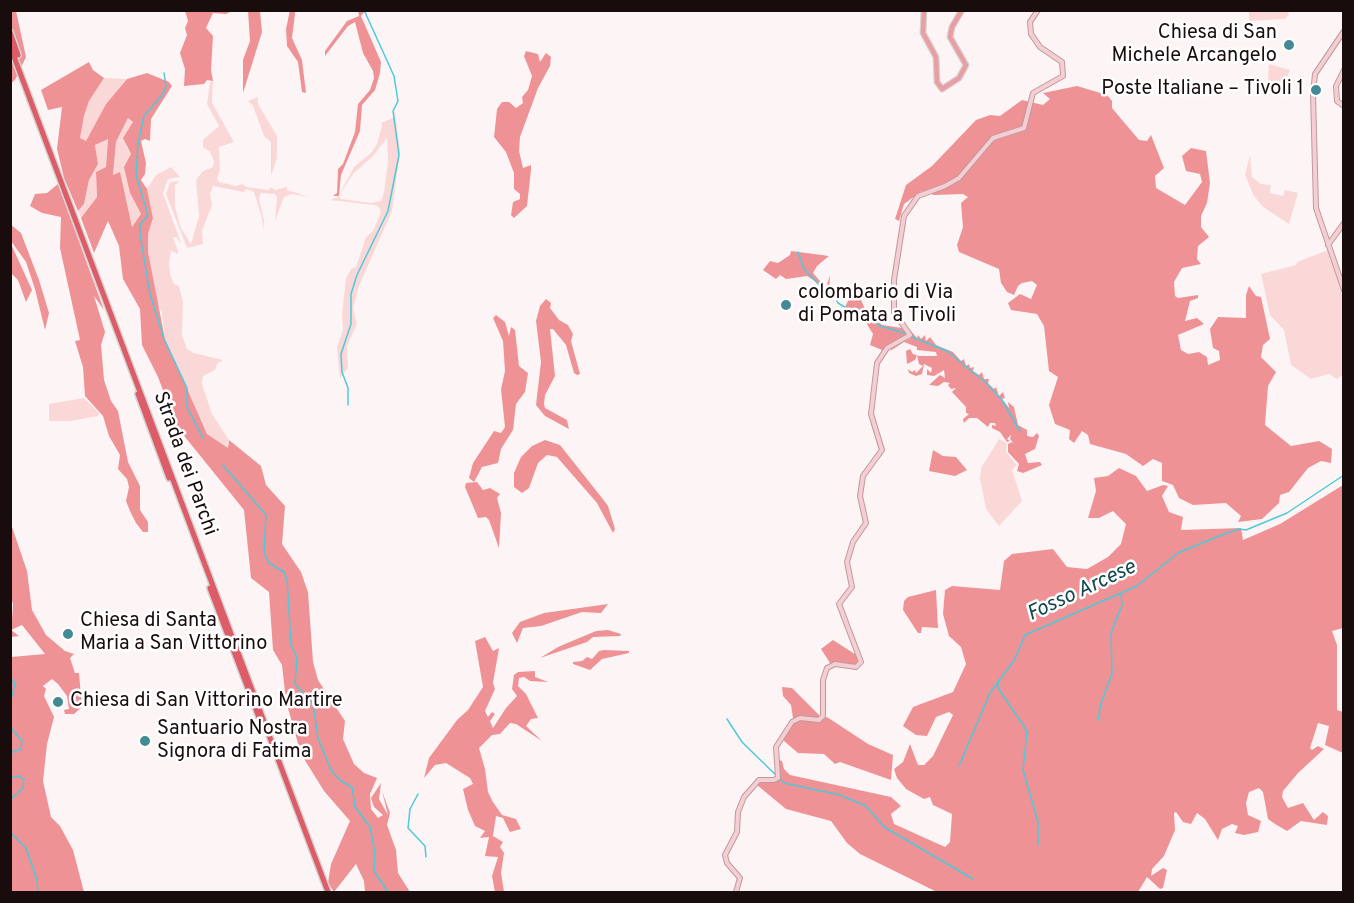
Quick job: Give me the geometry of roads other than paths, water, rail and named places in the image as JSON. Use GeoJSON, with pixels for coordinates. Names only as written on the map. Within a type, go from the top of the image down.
{"type":"FeatureCollection","features":[{"type":"Feature","properties":{"kind":"highway"},"geometry":{"type":"LineString","coordinates":[[10,32],[29,91]]}},
{"type":"Feature","properties":{"kind":"highway","name":"Strada dei Parchi"},"geometry":{"type":"LineString","coordinates":[[10,46],[29,91],[327,892]]}},
{"type":"Feature","properties":{"kind":"highway","name":"Strada dei Parchi"},"geometry":{"type":"LineString","coordinates":[[10,52],[58,172]]}},
{"type":"Feature","properties":{"kind":"main road"},"geometry":{"type":"LineString","coordinates":[[924,10],[923,33],[936,57],[938,85],[943,89],[957,80],[966,67],[964,58],[950,37],[952,27],[962,10]]}},
{"type":"Feature","properties":{"kind":"street"},"geometry":{"type":"LineString","coordinates":[[736,892],[740,877],[727,863],[725,855],[737,832],[738,810],[744,797],[757,780],[778,778],[776,746],[793,720],[800,718],[818,720],[824,716],[823,682],[828,667],[834,664],[856,667],[862,661],[839,604],[851,588],[847,562],[853,543],[867,522],[860,495],[863,475],[882,450],[882,443],[870,414],[877,363],[887,348],[910,335],[897,319],[894,309],[894,279],[905,212],[919,195],[944,187],[959,178],[993,138],[1024,128],[1033,93],[1062,77],[1064,69],[1061,62],[1040,47],[1030,33],[1030,22],[1038,10]]}},
{"type":"Feature","properties":{"kind":"street"},"geometry":{"type":"LineString","coordinates":[[1344,31],[1322,62],[1314,80],[1316,204],[1344,290]]}},
{"type":"Feature","properties":{"kind":"street"},"geometry":{"type":"LineString","coordinates":[[1344,70],[1335,86],[1336,101],[1344,106]]}},
{"type":"Feature","properties":{"kind":"street"},"geometry":{"type":"LineString","coordinates":[[1328,245],[1344,223]]}},
{"type":"Feature","properties":{"kind":"waterway"},"geometry":{"type":"LineString","coordinates":[[348,405],[348,388],[342,372],[341,354],[351,324],[351,294],[357,275],[388,211],[399,155],[393,111],[398,101],[394,76],[364,10]]}},
{"type":"Feature","properties":{"kind":"waterway"},"geometry":{"type":"LineString","coordinates":[[164,73],[166,86],[163,94],[144,116],[138,144],[136,175],[148,215],[140,225],[140,234],[150,294],[164,339],[187,388],[187,407],[203,438]]}},
{"type":"Feature","properties":{"kind":"waterway"},"geometry":{"type":"LineString","coordinates":[[798,252],[804,269],[823,289],[834,295],[838,303],[848,309],[856,308],[880,326],[908,334]]}},
{"type":"Feature","properties":{"kind":"waterway"},"geometry":{"type":"LineString","coordinates":[[912,337],[947,351],[985,382],[1002,400],[1020,431]]}},
{"type":"Feature","properties":{"kind":"waterway"},"geometry":{"type":"LineString","coordinates":[[223,465],[266,515],[264,553],[269,563],[284,572],[287,579],[291,645],[297,657],[295,684],[313,704],[318,738],[331,770],[341,781],[352,787],[355,807],[370,827],[375,853],[374,871],[388,892]]}},
{"type":"Feature","properties":{"kind":"waterway","name":"Fosso Arcese"},"geometry":{"type":"LineString","coordinates":[[959,766],[990,693],[1015,659],[1025,635],[1137,586],[1178,553],[1219,536],[1239,529],[1246,530],[1287,513],[1344,475]]}},
{"type":"Feature","properties":{"kind":"waterway"},"geometry":{"type":"LineString","coordinates":[[1098,720],[1101,703],[1112,674],[1111,633],[1122,605],[1121,594]]}},
{"type":"Feature","properties":{"kind":"waterway"},"geometry":{"type":"LineString","coordinates":[[10,677],[15,684],[10,703]]}},
{"type":"Feature","properties":{"kind":"waterway"},"geometry":{"type":"LineString","coordinates":[[998,680],[998,688],[1027,731],[1023,770],[1038,822],[1038,845]]}},
{"type":"Feature","properties":{"kind":"waterway"},"geometry":{"type":"LineString","coordinates":[[727,719],[742,742],[784,783],[840,795],[866,806],[884,827],[973,879]]}},
{"type":"Feature","properties":{"kind":"waterway"},"geometry":{"type":"LineString","coordinates":[[10,727],[22,741],[21,749],[10,753]]}},
{"type":"Feature","properties":{"kind":"waterway"},"geometry":{"type":"LineString","coordinates":[[10,777],[20,776],[24,780],[23,788],[10,800]]}},
{"type":"Feature","properties":{"kind":"waterway"},"geometry":{"type":"LineString","coordinates":[[418,794],[410,809],[408,828],[425,846],[426,857]]}},
{"type":"Feature","properties":{"kind":"waterway"},"geometry":{"type":"LineString","coordinates":[[10,832],[26,848],[37,880],[38,892]]}},
{"type":"Feature","properties":{"kind":"place","name":"Chiesa di San Michele Arcangelo"},"geometry":{"type":"Point","coordinates":[1289,45]}},
{"type":"Feature","properties":{"kind":"place","name":"Poste Italiane – Tivoli 1"},"geometry":{"type":"Point","coordinates":[1316,90]}},
{"type":"Feature","properties":{"kind":"place","name":"colombario di Via di Pomata a Tivoli"},"geometry":{"type":"Point","coordinates":[786,305]}},
{"type":"Feature","properties":{"kind":"place","name":"Chiesa di Santa Maria a San Vittorino"},"geometry":{"type":"Point","coordinates":[68,634]}},
{"type":"Feature","properties":{"kind":"place","name":"Chiesa di San Vittorino Martire"},"geometry":{"type":"Point","coordinates":[58,702]}},
{"type":"Feature","properties":{"kind":"place","name":"Santuario Nostra Signora di Fatima"},"geometry":{"type":"Point","coordinates":[145,741]}}]}
